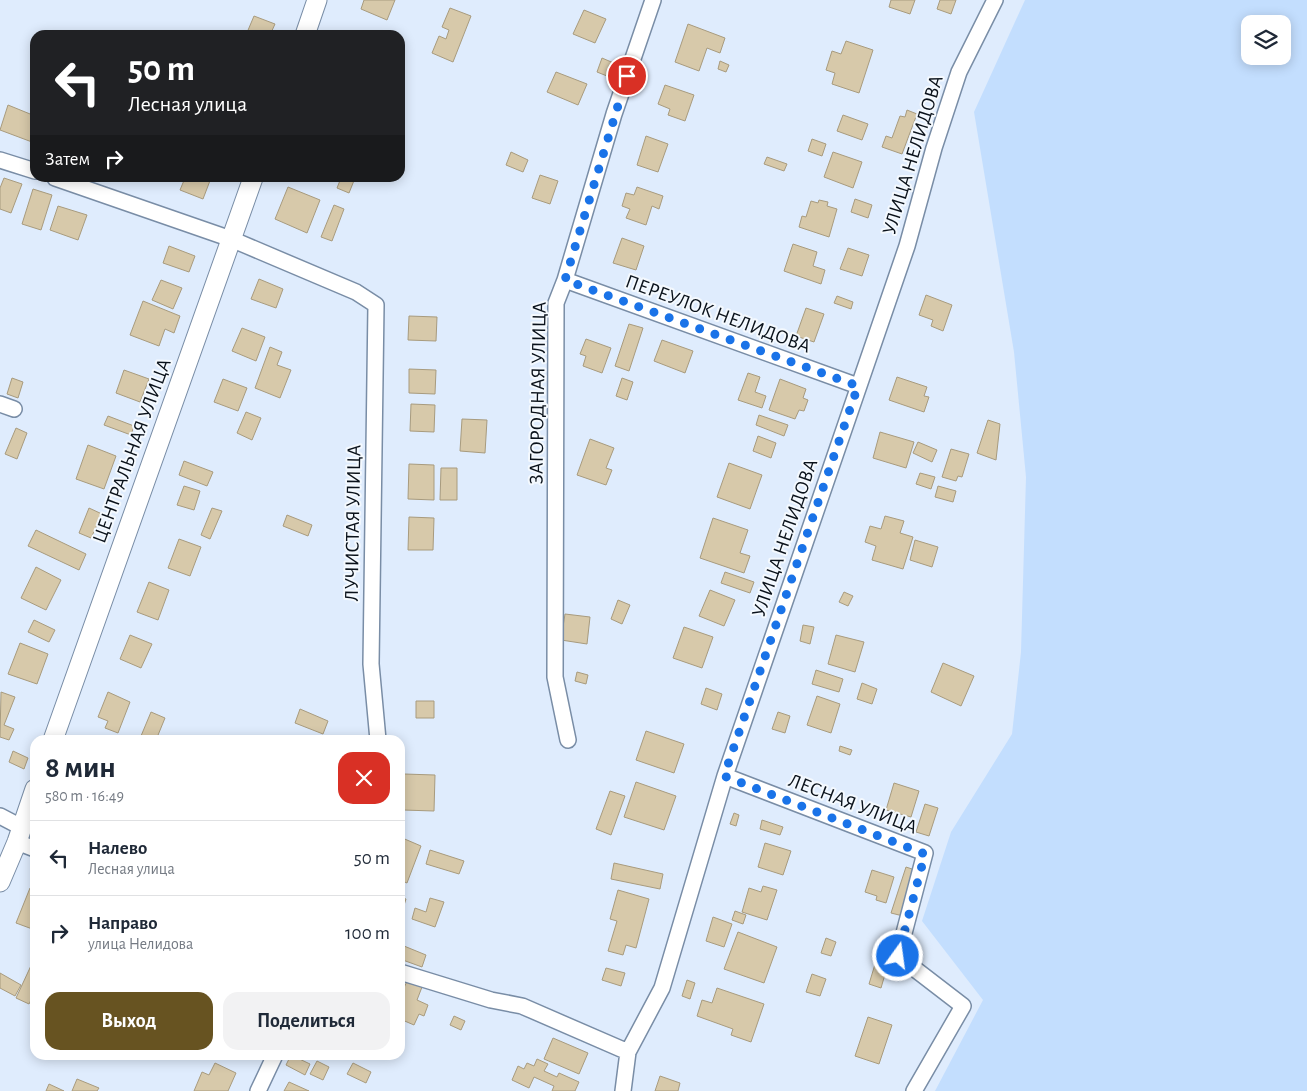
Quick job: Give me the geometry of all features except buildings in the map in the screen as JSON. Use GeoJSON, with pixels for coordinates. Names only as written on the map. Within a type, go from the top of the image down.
{"type":"FeatureCollection","features":[{"type":"Feature","properties":{"kind":"street"},"geometry":{"type":"LineString","coordinates":[[307,30],[317,0]]}},
{"type":"Feature","properties":{"kind":"street","name":"ЗАГОРОДНАЯ УЛИЦА"},"geometry":{"type":"LineString","coordinates":[[568,740],[555,677],[556,303],[565,280],[614,114],[652,0]]}},
{"type":"Feature","properties":{"kind":"street","name":"УЛИЦА НЕЛИДОВА"},"geometry":{"type":"LineString","coordinates":[[623,1091],[628,1052],[662,988],[724,776],[907,246],[934,148],[959,72],[994,0]]}},
{"type":"Feature","properties":{"kind":"street"},"geometry":{"type":"LineString","coordinates":[[0,160],[30,169]]}},
{"type":"Feature","properties":{"kind":"street"},"geometry":{"type":"LineString","coordinates":[[65,182],[231,240]]}},
{"type":"Feature","properties":{"kind":"street","name":"ЦЕНТРАЛЬНАЯ УЛИЦА"},"geometry":{"type":"LineString","coordinates":[[55,735],[253,182]]}},
{"type":"Feature","properties":{"kind":"street","name":"ЛУЧИСТАЯ УЛИЦА"},"geometry":{"type":"LineString","coordinates":[[231,240],[356,292],[376,305],[371,664],[378,735]]}},
{"type":"Feature","properties":{"kind":"street","name":"ПЕРЕУЛОК НЕЛИДОВА"},"geometry":{"type":"LineString","coordinates":[[565,280],[858,386]]}},
{"type":"Feature","properties":{"kind":"street","name":"ЛЕСНАЯ УЛИЦА"},"geometry":{"type":"LineString","coordinates":[[724,776],[925,854],[898,956],[963,1006],[914,1091]]}},
{"type":"Feature","properties":{"kind":"street"},"geometry":{"type":"LineString","coordinates":[[0,882],[30,803]]}},
{"type":"Feature","properties":{"kind":"street"},"geometry":{"type":"LineString","coordinates":[[0,816],[30,844]]}},
{"type":"Feature","properties":{"kind":"street"},"geometry":{"type":"LineString","coordinates":[[405,974],[491,1000],[522,1006],[628,1052]]}},
{"type":"Feature","properties":{"kind":"street"},"geometry":{"type":"LineString","coordinates":[[258,1091],[273,1060]]}},
{"type":"Feature","properties":{"kind":"shaded area"},"geometry":{"type":"Polygon","coordinates":[[[1025,0],[1307,0],[1307,1091],[935,1091],[983,1000],[922,921],[951,832],[1012,734],[1021,652],[1026,477],[1014,352],[974,112],[1025,0]]]}},
{"type":"Feature","properties":{"kind":"route"},"geometry":{"type":"LineString","coordinates":[[627,76],[565,280],[858,386],[724,776],[925,854],[898,956]]}}]}
